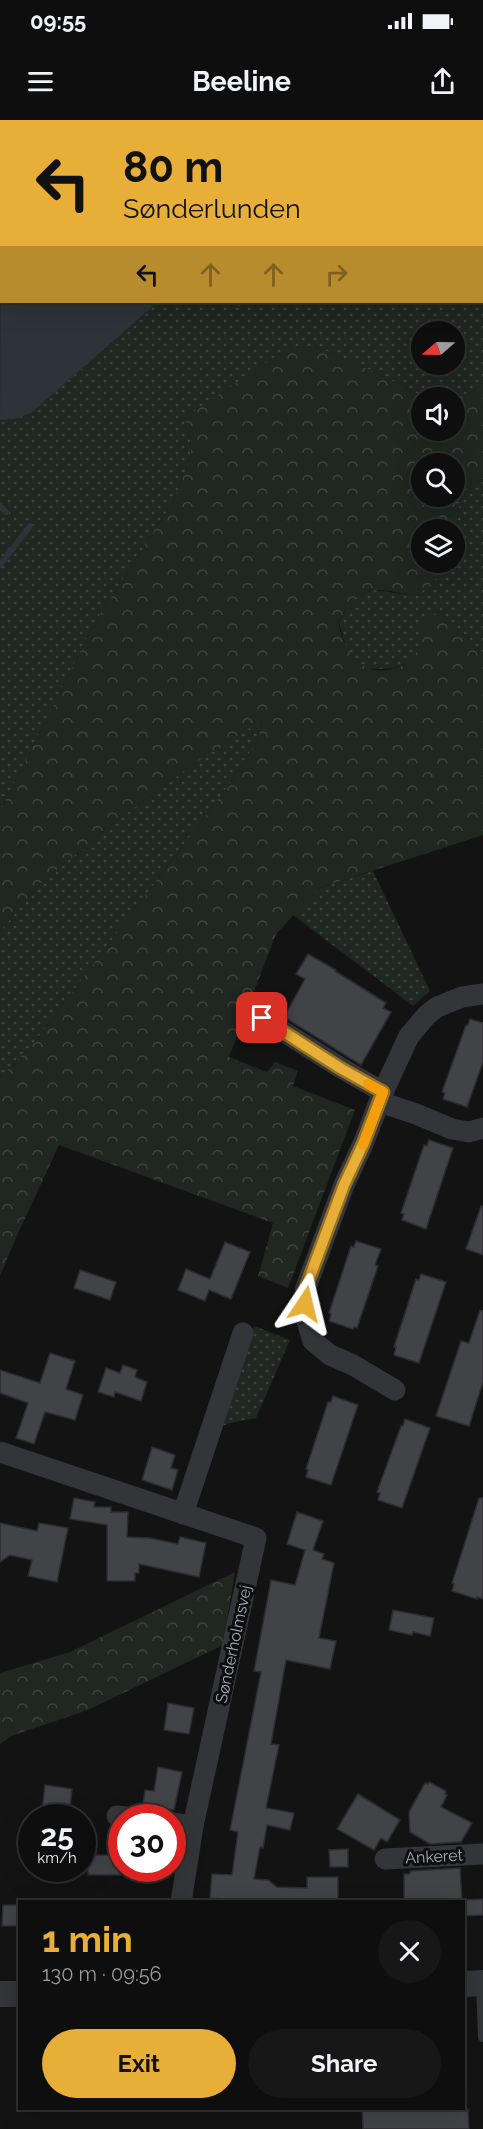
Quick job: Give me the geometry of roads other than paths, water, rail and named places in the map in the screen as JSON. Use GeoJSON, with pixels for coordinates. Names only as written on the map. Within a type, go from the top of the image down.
{"type":"FeatureCollection","features":[{"type":"Feature","properties":{"kind":"street"},"geometry":{"type":"LineString","coordinates":[[395,1390],[353,1365],[330,1355],[313,1341],[306,1318],[305,1290],[344,1185],[409,1036],[437,1007],[462,997],[483,994]]}},
{"type":"Feature","properties":{"kind":"street"},"geometry":{"type":"LineString","coordinates":[[262,1018],[381,1097],[452,1129],[470,1132],[483,1128]]}},
{"type":"Feature","properties":{"kind":"street"},"geometry":{"type":"LineString","coordinates":[[183,1514],[243,1333]]}},
{"type":"Feature","properties":{"kind":"street","name":"Sønderholmsvej"},"geometry":{"type":"LineString","coordinates":[[0,1452],[256,1538],[186,1812]]}},
{"type":"Feature","properties":{"kind":"street","name":"Ankeret"},"geometry":{"type":"LineString","coordinates":[[385,1859],[483,1854]]}},
{"type":"Feature","properties":{"kind":"street","name":"Sønderholmsvej"},"geometry":{"type":"LineString","coordinates":[[181,1900],[182,1882]]}},
{"type":"Feature","properties":{"kind":"street"},"geometry":{"type":"LineString","coordinates":[[0,1994],[18,1994]]}},
{"type":"Feature","properties":{"kind":"lane"},"geometry":{"type":"LineString","coordinates":[[476,1984],[483,2037]]}},
{"type":"Feature","properties":{"kind":"waterway"},"geometry":{"type":"LineString","coordinates":[[0,506],[6,512]]}},
{"type":"Feature","properties":{"kind":"waterway"},"geometry":{"type":"LineString","coordinates":[[0,565],[30,526]]}}]}
